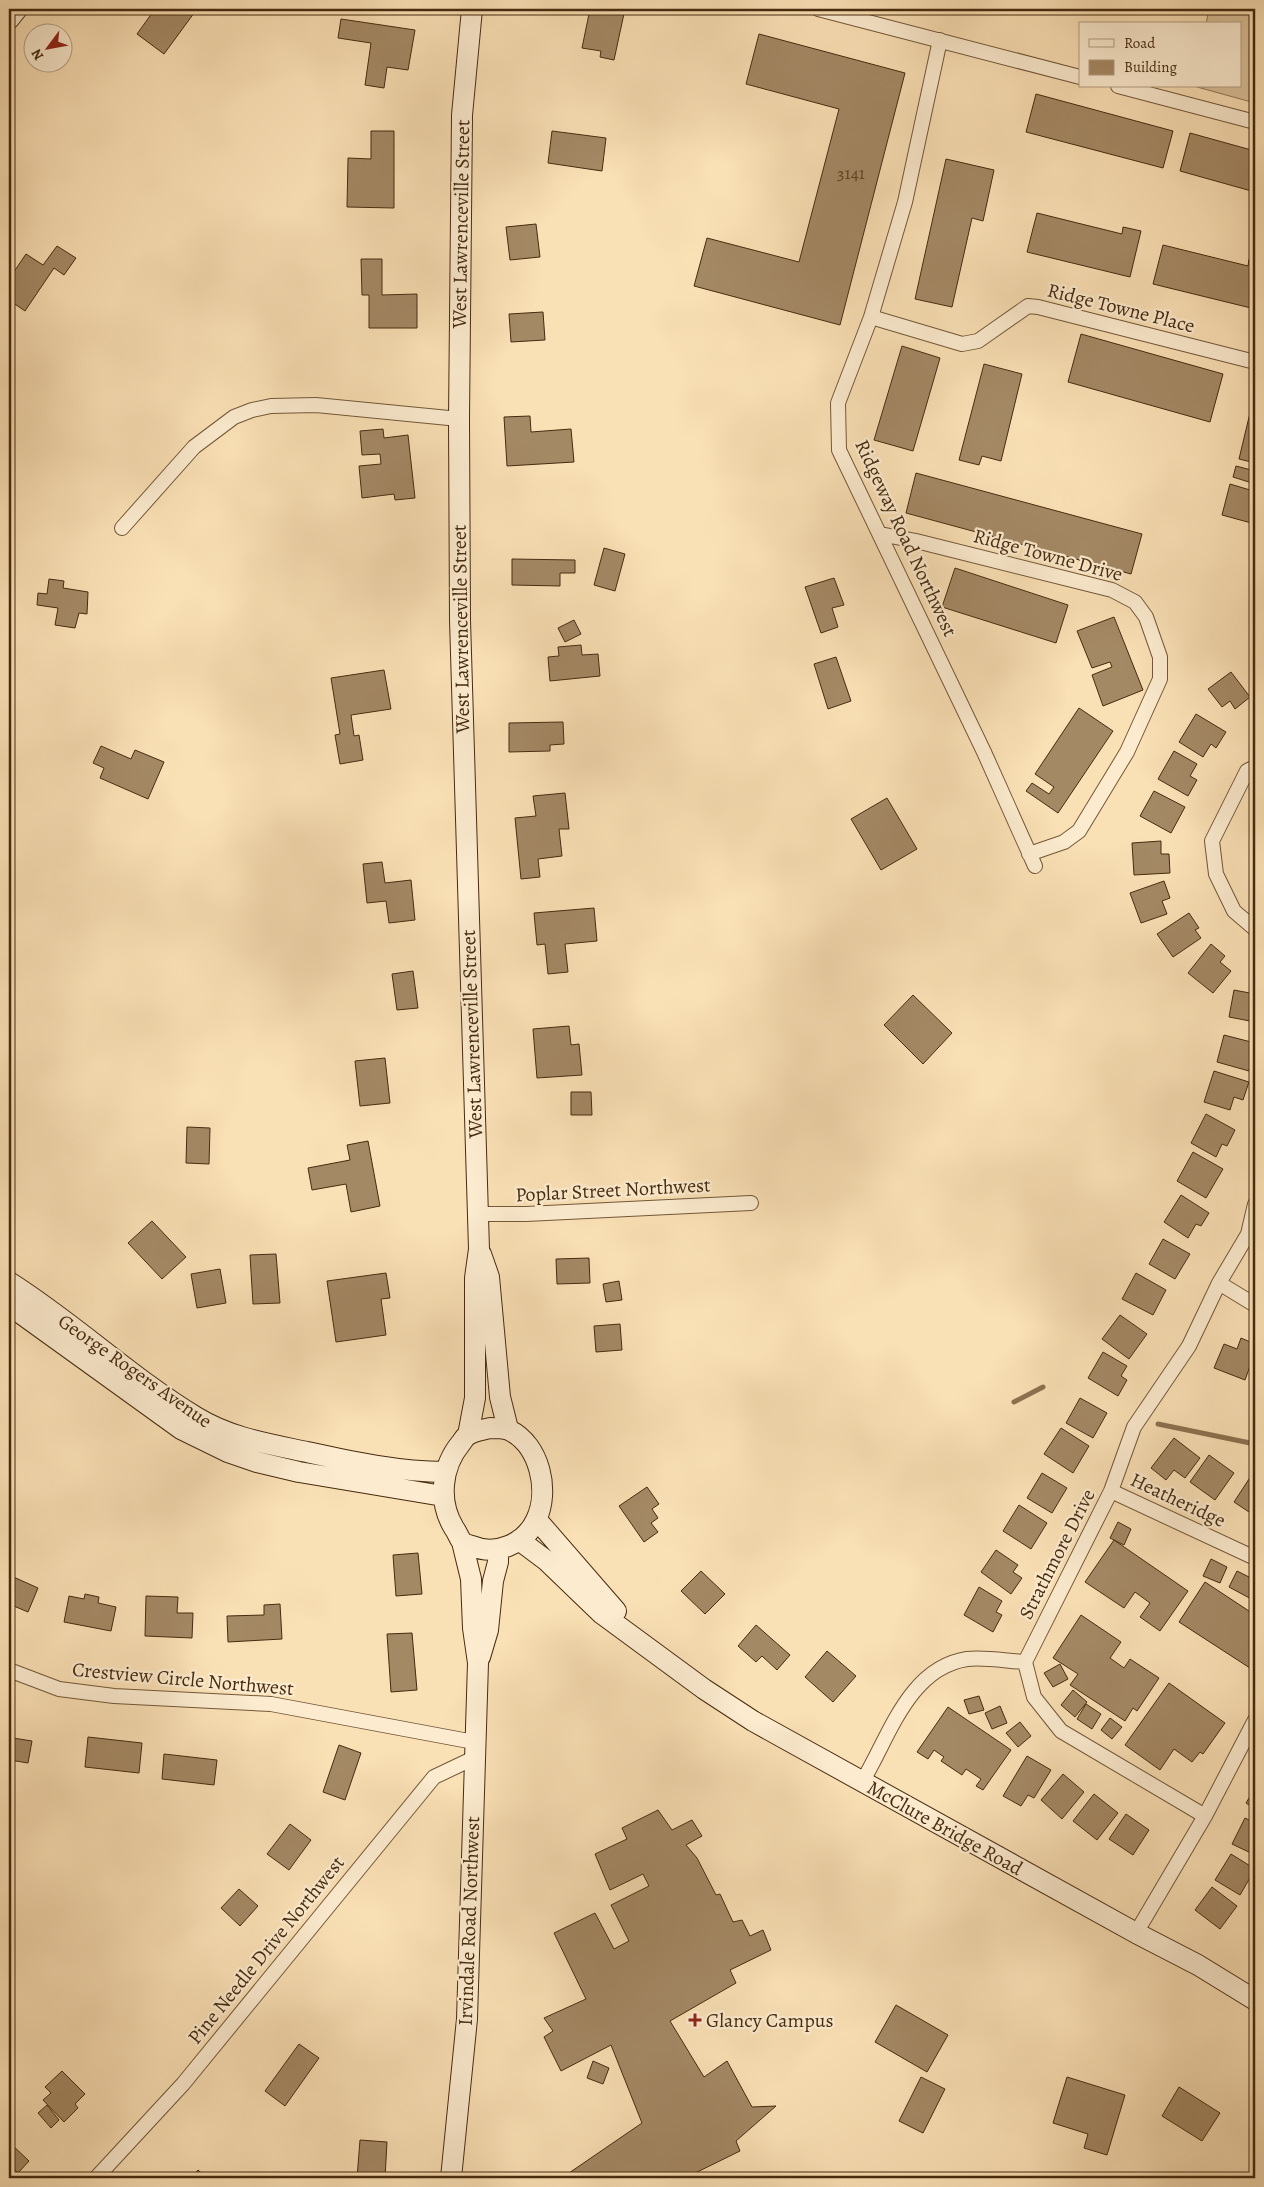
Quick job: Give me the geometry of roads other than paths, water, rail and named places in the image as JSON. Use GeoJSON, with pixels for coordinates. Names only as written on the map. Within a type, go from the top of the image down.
{"type":"FeatureCollection","features":[{"type":"Feature","properties":{"kind":"street"},"geometry":{"type":"LineString","coordinates":[[9,19],[17,9]]}},
{"type":"Feature","properties":{"kind":"street","name":"West Lawrenceville Street"},"geometry":{"type":"LineString","coordinates":[[468,1435],[475,1398],[475,1278],[479,1249],[460,620],[459,419],[462,115],[472,9]]}},
{"type":"Feature","properties":{"kind":"street"},"geometry":{"type":"LineString","coordinates":[[818,9],[1079,76]]}},
{"type":"Feature","properties":{"kind":"street","name":"Ridgeway Road Northwest"},"geometry":{"type":"LineString","coordinates":[[940,40],[905,202],[870,316],[838,403],[838,450],[984,752],[1032,860]]}},
{"type":"Feature","properties":{"kind":"street"},"geometry":{"type":"LineString","coordinates":[[1126,88],[1255,122]]}},
{"type":"Feature","properties":{"kind":"street","name":"Ridge Towne Place"},"geometry":{"type":"LineString","coordinates":[[870,316],[962,344],[978,341],[1028,306],[1038,307],[1255,362]]}},
{"type":"Feature","properties":{"kind":"street"},"geometry":{"type":"LineString","coordinates":[[122,528],[194,447],[234,417],[252,410],[271,406],[316,405],[459,419]]}},
{"type":"Feature","properties":{"kind":"street","name":"Ridge Towne Drive"},"geometry":{"type":"LineString","coordinates":[[880,534],[1112,590],[1135,602],[1146,617],[1160,657],[1160,679],[1127,752],[1079,831],[1032,860]]}},
{"type":"Feature","properties":{"kind":"street"},"geometry":{"type":"LineString","coordinates":[[1255,766],[1247,771],[1212,841],[1216,874],[1234,912],[1255,929]]}},
{"type":"Feature","properties":{"kind":"street","name":"Poplar Street Northwest"},"geometry":{"type":"LineString","coordinates":[[477,1214],[526,1214],[751,1203]]}},
{"type":"Feature","properties":{"kind":"street","name":"Strathmore Drive"},"geometry":{"type":"LineString","coordinates":[[1024,1662],[1111,1491],[1134,1427],[1189,1346],[1219,1283],[1248,1234],[1255,1204]]}},
{"type":"Feature","properties":{"kind":"street","name":"West Lawrenceville Street"},"geometry":{"type":"LineString","coordinates":[[479,1249],[489,1277],[500,1397],[508,1430]]}},
{"type":"Feature","properties":{"kind":"street","name":"George Rogers Avenue"},"geometry":{"type":"LineString","coordinates":[[9,1282],[147,1384],[197,1418],[227,1433],[250,1440],[364,1464],[412,1472],[445,1472]]}},
{"type":"Feature","properties":{"kind":"street"},"geometry":{"type":"LineString","coordinates":[[1219,1283],[1255,1305]]}},
{"type":"Feature","properties":{"kind":"street","name":"George Rogers Avenue"},"geometry":{"type":"LineString","coordinates":[[9,1305],[181,1429],[228,1452],[257,1462],[299,1472],[443,1496]]}},
{"type":"Feature","properties":{"kind":"street"},"geometry":{"type":"LineString","coordinates":[[490,1428],[508,1430],[519,1437],[532,1452],[540,1469],[543,1494],[537,1520],[519,1540],[498,1550],[483,1551],[462,1542],[451,1523],[443,1496],[445,1472],[454,1451],[468,1435],[490,1428]]}},
{"type":"Feature","properties":{"kind":"street","name":"Heatheridge"},"geometry":{"type":"LineString","coordinates":[[1111,1491],[1255,1558]]}},
{"type":"Feature","properties":{"kind":"street","name":"McClure Bridge Road"},"geometry":{"type":"LineString","coordinates":[[537,1520],[643,1643]]}},
{"type":"Feature","properties":{"kind":"street","name":"McClure Bridge Road"},"geometry":{"type":"LineString","coordinates":[[519,1540],[547,1561],[602,1614],[704,1689],[753,1720],[1136,1934],[1198,1965],[1255,2000]]}},
{"type":"Feature","properties":{"kind":"street","name":"Irvindale Road Northwest"},"geometry":{"type":"LineString","coordinates":[[451,2178],[467,2019],[478,1663],[473,1628],[471,1579],[462,1542]]}},
{"type":"Feature","properties":{"kind":"street","name":"Irvindale Road Northwest"},"geometry":{"type":"LineString","coordinates":[[478,1663],[488,1630],[492,1581],[498,1562],[498,1550]]}},
{"type":"Feature","properties":{"kind":"street"},"geometry":{"type":"LineString","coordinates":[[862,1782],[876,1760],[906,1700],[933,1671],[967,1659],[1024,1662],[1034,1697],[1060,1731],[1205,1816]]}},
{"type":"Feature","properties":{"kind":"street","name":"Crestview Circle Northwest"},"geometry":{"type":"LineString","coordinates":[[9,1670],[59,1689],[114,1696],[271,1704],[474,1750]]}},
{"type":"Feature","properties":{"kind":"street"},"geometry":{"type":"LineString","coordinates":[[1136,1934],[1205,1816],[1255,1720]]}},
{"type":"Feature","properties":{"kind":"street","name":"Pine Needle Drive Northwest"},"geometry":{"type":"LineString","coordinates":[[96,2178],[183,2084],[434,1777],[474,1750]]}},
{"type":"Feature","properties":{"kind":"waterway"},"geometry":{"type":"LineString","coordinates":[[1014,1402],[1043,1387]]}},
{"type":"Feature","properties":{"kind":"waterway"},"geometry":{"type":"LineString","coordinates":[[1158,1424],[1255,1444]]}},
{"type":"Feature","properties":{"kind":"place","name":"Glancy Campus"},"geometry":{"type":"Point","coordinates":[695,2020]}}]}
